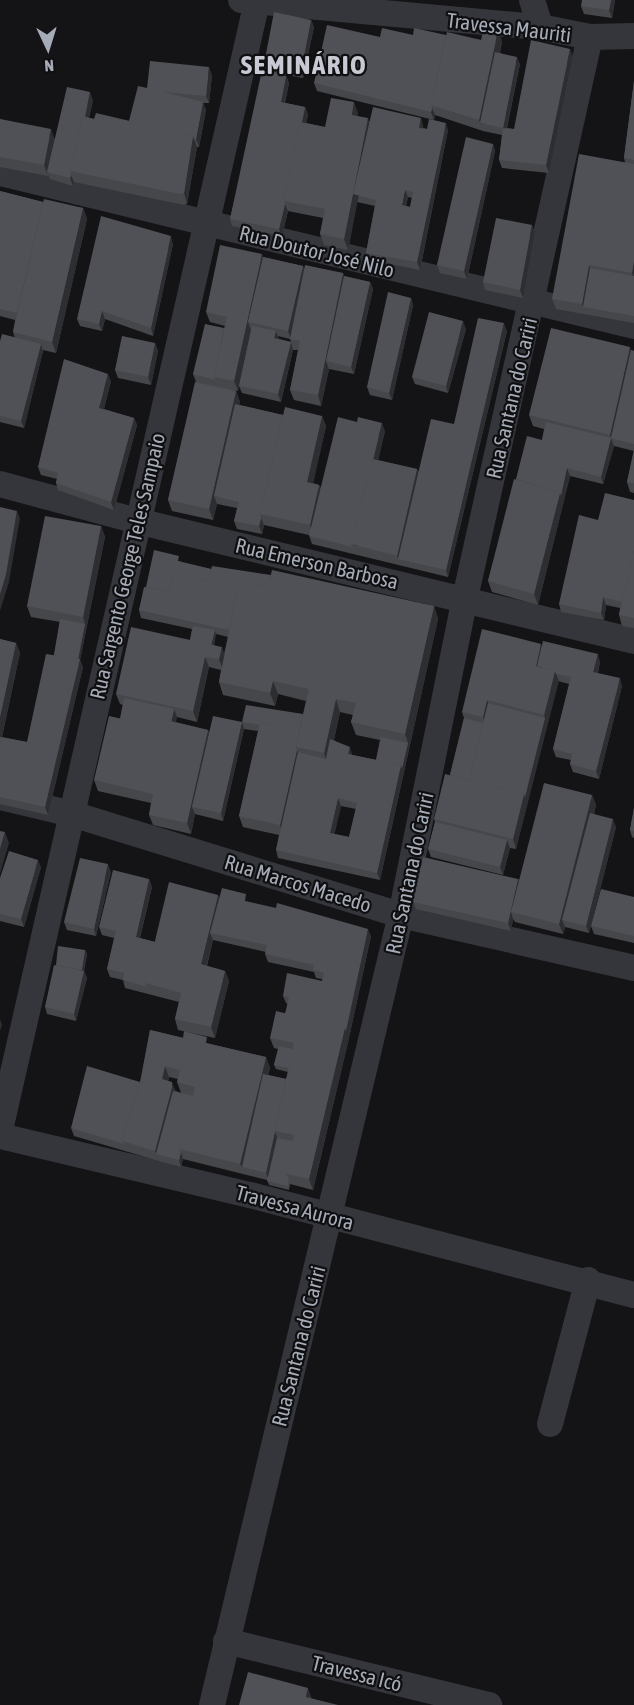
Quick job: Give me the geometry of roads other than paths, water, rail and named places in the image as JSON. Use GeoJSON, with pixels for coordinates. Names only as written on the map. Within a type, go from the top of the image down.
{"type":"FeatureCollection","features":[{"type":"Feature","properties":{"kind":"street"},"geometry":{"type":"LineString","coordinates":[[532,0],[540,27]]}},
{"type":"Feature","properties":{"kind":"street","name":"Travessa Mauriti"},"geometry":{"type":"LineString","coordinates":[[249,1],[540,27],[590,37],[634,36]]}},
{"type":"Feature","properties":{"kind":"street","name":"Rua Sargento George Teles Sampaio"},"geometry":{"type":"LineString","coordinates":[[0,1130],[203,224],[249,1]]}},
{"type":"Feature","properties":{"kind":"street","name":"Rua Santana do Cariri"},"geometry":{"type":"LineString","coordinates":[[212,1705],[401,915],[465,598],[533,304],[590,37]]}},
{"type":"Feature","properties":{"kind":"street","name":"Rua Doutor José Nilo"},"geometry":{"type":"LineString","coordinates":[[0,173],[533,304],[634,326]]}},
{"type":"Feature","properties":{"kind":"street","name":"Rua Emerson Barbosa"},"geometry":{"type":"LineString","coordinates":[[0,484],[137,521],[465,598],[634,641]]}},
{"type":"Feature","properties":{"kind":"street","name":"Rua Marcos Macedo"},"geometry":{"type":"LineString","coordinates":[[0,797],[72,814],[401,915],[634,968]]}},
{"type":"Feature","properties":{"kind":"street","name":"Travessa Aurora"},"geometry":{"type":"LineString","coordinates":[[0,1136],[588,1280],[634,1295]]}},
{"type":"Feature","properties":{"kind":"street"},"geometry":{"type":"LineString","coordinates":[[550,1424],[588,1280]]}},
{"type":"Feature","properties":{"kind":"street","name":"Travessa Icó"},"geometry":{"type":"LineString","coordinates":[[226,1641],[489,1705]]}},
{"type":"Feature","properties":{"kind":"district","name":"SEMINÁRIO"},"geometry":{"type":"Point","coordinates":[304,65]}}]}
